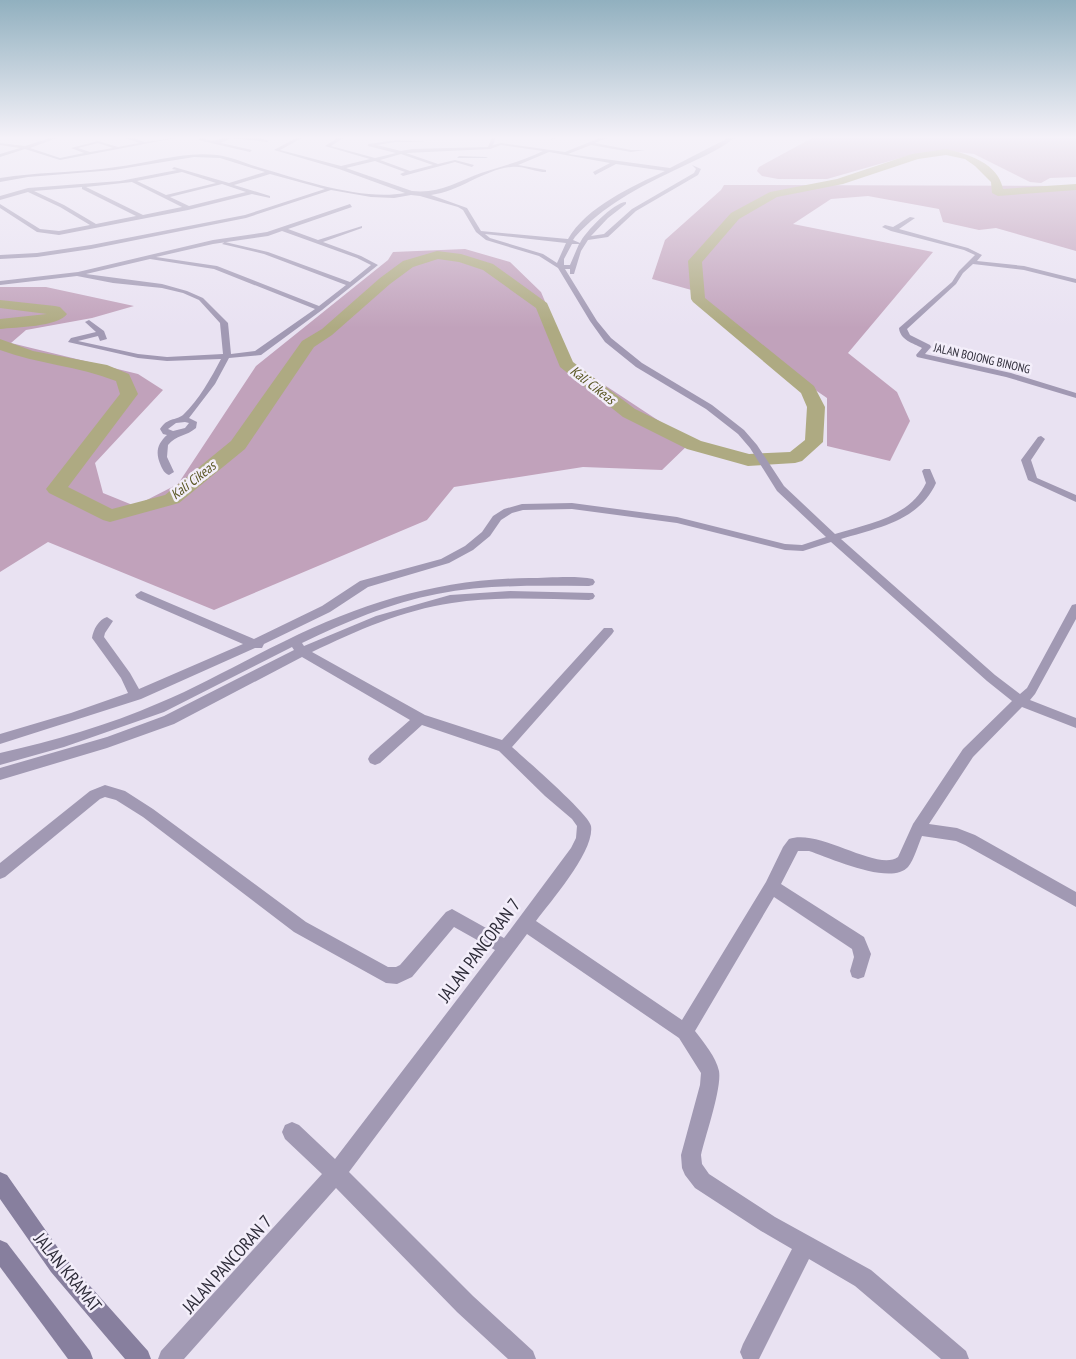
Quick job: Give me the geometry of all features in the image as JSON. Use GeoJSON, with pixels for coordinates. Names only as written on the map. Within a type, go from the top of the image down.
{"type":"FeatureCollection","features":[{"type":"Feature","properties":{"kind":"main road","name":"JALAN KRAMAT"},"geometry":{"type":"LineString","coordinates":[[0,1182],[58,1265],[140,1359]]}},
{"type":"Feature","properties":{"kind":"main road"},"geometry":{"type":"LineString","coordinates":[[0,1250],[82,1359]]}},
{"type":"Feature","properties":{"kind":"street"},"geometry":{"type":"LineString","coordinates":[[50,200],[96,226]]}},
{"type":"Feature","properties":{"kind":"street"},"geometry":{"type":"LineString","coordinates":[[109,200],[142,217]]}},
{"type":"Feature","properties":{"kind":"street"},"geometry":{"type":"LineString","coordinates":[[172,200],[188,208]]}},
{"type":"Feature","properties":{"kind":"street"},"geometry":{"type":"LineString","coordinates":[[0,206],[40,230],[47,233],[59,233],[219,200]]}},
{"type":"Feature","properties":{"kind":"street"},"geometry":{"type":"LineString","coordinates":[[0,256],[55,253],[246,216],[294,200]]}},
{"type":"Feature","properties":{"kind":"street"},"geometry":{"type":"LineString","coordinates":[[440,200],[465,209],[478,231],[488,239],[541,255],[560,267],[588,314],[605,338],[619,351],[636,365],[711,409],[732,424],[749,441],[785,494],[991,678],[1022,702],[1076,723]]}},
{"type":"Feature","properties":{"kind":"street"},"geometry":{"type":"LineString","coordinates":[[560,267],[569,241],[578,229],[602,208],[614,200]]}},
{"type":"Feature","properties":{"kind":"street"},"geometry":{"type":"LineString","coordinates":[[573,287],[573,267],[582,242],[604,218],[629,200]]}},
{"type":"Feature","properties":{"kind":"street"},"geometry":{"type":"LineString","coordinates":[[478,231],[582,242],[606,236],[626,217],[649,200]]}},
{"type":"Feature","properties":{"kind":"street"},"geometry":{"type":"LineString","coordinates":[[265,242],[285,230],[350,206]]}},
{"type":"Feature","properties":{"kind":"street"},"geometry":{"type":"LineString","coordinates":[[893,230],[912,218]]}},
{"type":"Feature","properties":{"kind":"street"},"geometry":{"type":"LineString","coordinates":[[203,224],[210,231]]}},
{"type":"Feature","properties":{"kind":"street"},"geometry":{"type":"LineString","coordinates":[[318,242],[360,227]]}},
{"type":"Feature","properties":{"kind":"street"},"geometry":{"type":"LineString","coordinates":[[885,228],[977,253],[978,257],[971,262]]}},
{"type":"Feature","properties":{"kind":"street"},"geometry":{"type":"LineString","coordinates":[[0,283],[78,274],[214,239],[222,240],[285,230],[374,263],[372,268],[320,309],[258,353],[167,359],[108,350],[72,342],[101,332]]}},
{"type":"Feature","properties":{"kind":"street"},"geometry":{"type":"LineString","coordinates":[[214,239],[255,247],[350,284]]}},
{"type":"Feature","properties":{"kind":"street"},"geometry":{"type":"LineString","coordinates":[[145,258],[215,267],[320,309]]}},
{"type":"Feature","properties":{"kind":"street"},"geometry":{"type":"LineString","coordinates":[[971,262],[1024,268],[1076,281]]}},
{"type":"Feature","properties":{"kind":"street","name":"JALAN BOJONG BINONG"},"geometry":{"type":"LineString","coordinates":[[971,262],[954,283],[904,328],[903,332],[907,337],[927,347],[920,355],[1008,375],[1076,396]]}},
{"type":"Feature","properties":{"kind":"street"},"geometry":{"type":"LineString","coordinates":[[560,267],[573,267]]}},
{"type":"Feature","properties":{"kind":"street"},"geometry":{"type":"LineString","coordinates":[[78,274],[94,279],[162,286],[196,297],[224,323],[227,355],[210,384],[184,419],[176,420],[166,425],[164,429],[166,432],[174,434],[160,454],[169,472]]}},
{"type":"Feature","properties":{"kind":"street"},"geometry":{"type":"LineString","coordinates":[[89,322],[101,332],[108,350]]}},
{"type":"Feature","properties":{"kind":"street"},"geometry":{"type":"LineString","coordinates":[[1041,439],[1026,460],[1033,480],[1076,499]]}},
{"type":"Feature","properties":{"kind":"street"},"geometry":{"type":"LineString","coordinates":[[0,739],[136,696],[254,644],[326,609],[364,584],[445,561],[469,548],[486,534],[498,518],[508,511],[547,504],[572,506],[676,520],[794,548],[803,548],[832,537],[887,521],[913,508],[925,496],[931,483],[926,471]]}},
{"type":"Feature","properties":{"kind":"street"},"geometry":{"type":"LineString","coordinates":[[0,774],[98,745],[170,720],[298,646],[365,610],[414,595],[454,586],[500,582],[589,582]]}},
{"type":"Feature","properties":{"kind":"street"},"geometry":{"type":"LineString","coordinates":[[141,595],[254,644],[275,651]]}},
{"type":"Feature","properties":{"kind":"street"},"geometry":{"type":"LineString","coordinates":[[0,758],[41,749],[168,706],[275,651],[298,646],[372,620],[430,603],[454,598],[480,596],[589,596]]}},
{"type":"Feature","properties":{"kind":"street"},"geometry":{"type":"LineString","coordinates":[[685,1032],[772,887],[788,852],[794,844],[809,844],[880,867],[896,867],[903,862],[918,829],[968,754],[1022,702],[1030,691],[1076,608]]}},
{"type":"Feature","properties":{"kind":"street"},"geometry":{"type":"LineString","coordinates":[[107,621],[101,629],[98,638],[126,676],[136,696]]}},
{"type":"Feature","properties":{"kind":"street"},"geometry":{"type":"LineString","coordinates":[[504,747],[608,631]]}},
{"type":"Feature","properties":{"kind":"street","name":"JALAN PANCORAN 7"},"geometry":{"type":"LineString","coordinates":[[169,1359],[337,1172],[577,852],[583,838],[584,825],[577,815],[550,792],[504,747],[420,719],[298,646]]}},
{"type":"Feature","properties":{"kind":"street"},"geometry":{"type":"LineString","coordinates":[[375,759],[420,719]]}},
{"type":"Feature","properties":{"kind":"street"},"geometry":{"type":"LineString","coordinates":[[0,872],[95,795],[100,792],[114,792],[148,813],[300,927],[386,975],[397,976],[406,971],[452,918],[505,947]]}},
{"type":"Feature","properties":{"kind":"street"},"geometry":{"type":"LineString","coordinates":[[918,829],[957,835],[970,840],[1076,900]]}},
{"type":"Feature","properties":{"kind":"street"},"geometry":{"type":"LineString","coordinates":[[772,887],[858,943],[863,950],[863,958],[858,971]]}},
{"type":"Feature","properties":{"kind":"street"},"geometry":{"type":"LineString","coordinates":[[525,922],[685,1032],[704,1057],[710,1072],[709,1085],[691,1155],[692,1168],[702,1181],[805,1245],[863,1278],[958,1359]]}},
{"type":"Feature","properties":{"kind":"street"},"geometry":{"type":"LineString","coordinates":[[292,1132],[337,1172],[492,1331],[525,1359]]}},
{"type":"Feature","properties":{"kind":"street"},"geometry":{"type":"LineString","coordinates":[[751,1352],[786,1286],[805,1245]]}},
{"type":"Feature","properties":{"kind":"shaded area"},"geometry":{"type":"Polygon","coordinates":[[[709,200],[829,200],[793,224],[933,252],[848,353],[897,392],[910,421],[890,461],[827,446],[827,398],[732,333],[695,291],[652,279],[665,240],[709,200]]]}},
{"type":"Feature","properties":{"kind":"shaded area"},"geometry":{"type":"Polygon","coordinates":[[[892,200],[1076,200],[1076,251],[996,228],[979,230],[943,222],[939,209],[892,200]]]}},
{"type":"Feature","properties":{"kind":"shaded area"},"geometry":{"type":"Polygon","coordinates":[[[465,249],[510,262],[541,292],[571,363],[691,442],[662,470],[583,467],[454,487],[427,520],[214,610],[48,542],[0,572],[0,287],[46,287],[134,306],[92,318],[26,330],[11,343],[138,374],[163,390],[95,463],[103,493],[135,506],[178,484],[256,366],[388,260],[393,252],[465,249]]]}},
{"type":"Feature","properties":{"kind":"waterway","name":"Kali Cikeas"},"geometry":{"type":"LineString","coordinates":[[0,344],[29,355],[101,369],[123,378],[129,394],[56,489],[110,516],[172,499],[238,445],[308,344],[327,332],[385,281],[408,264],[437,255],[461,258],[488,267],[542,306],[566,364],[629,413],[694,445],[748,460],[795,457],[814,442],[816,407],[808,390],[698,299],[695,261],[735,216],[763,200]]}},
{"type":"Feature","properties":{"kind":"waterway","name":"Kali Cikeas"},"geometry":{"type":"LineString","coordinates":[[0,304],[55,310],[60,314],[47,319],[0,324]]}}]}
